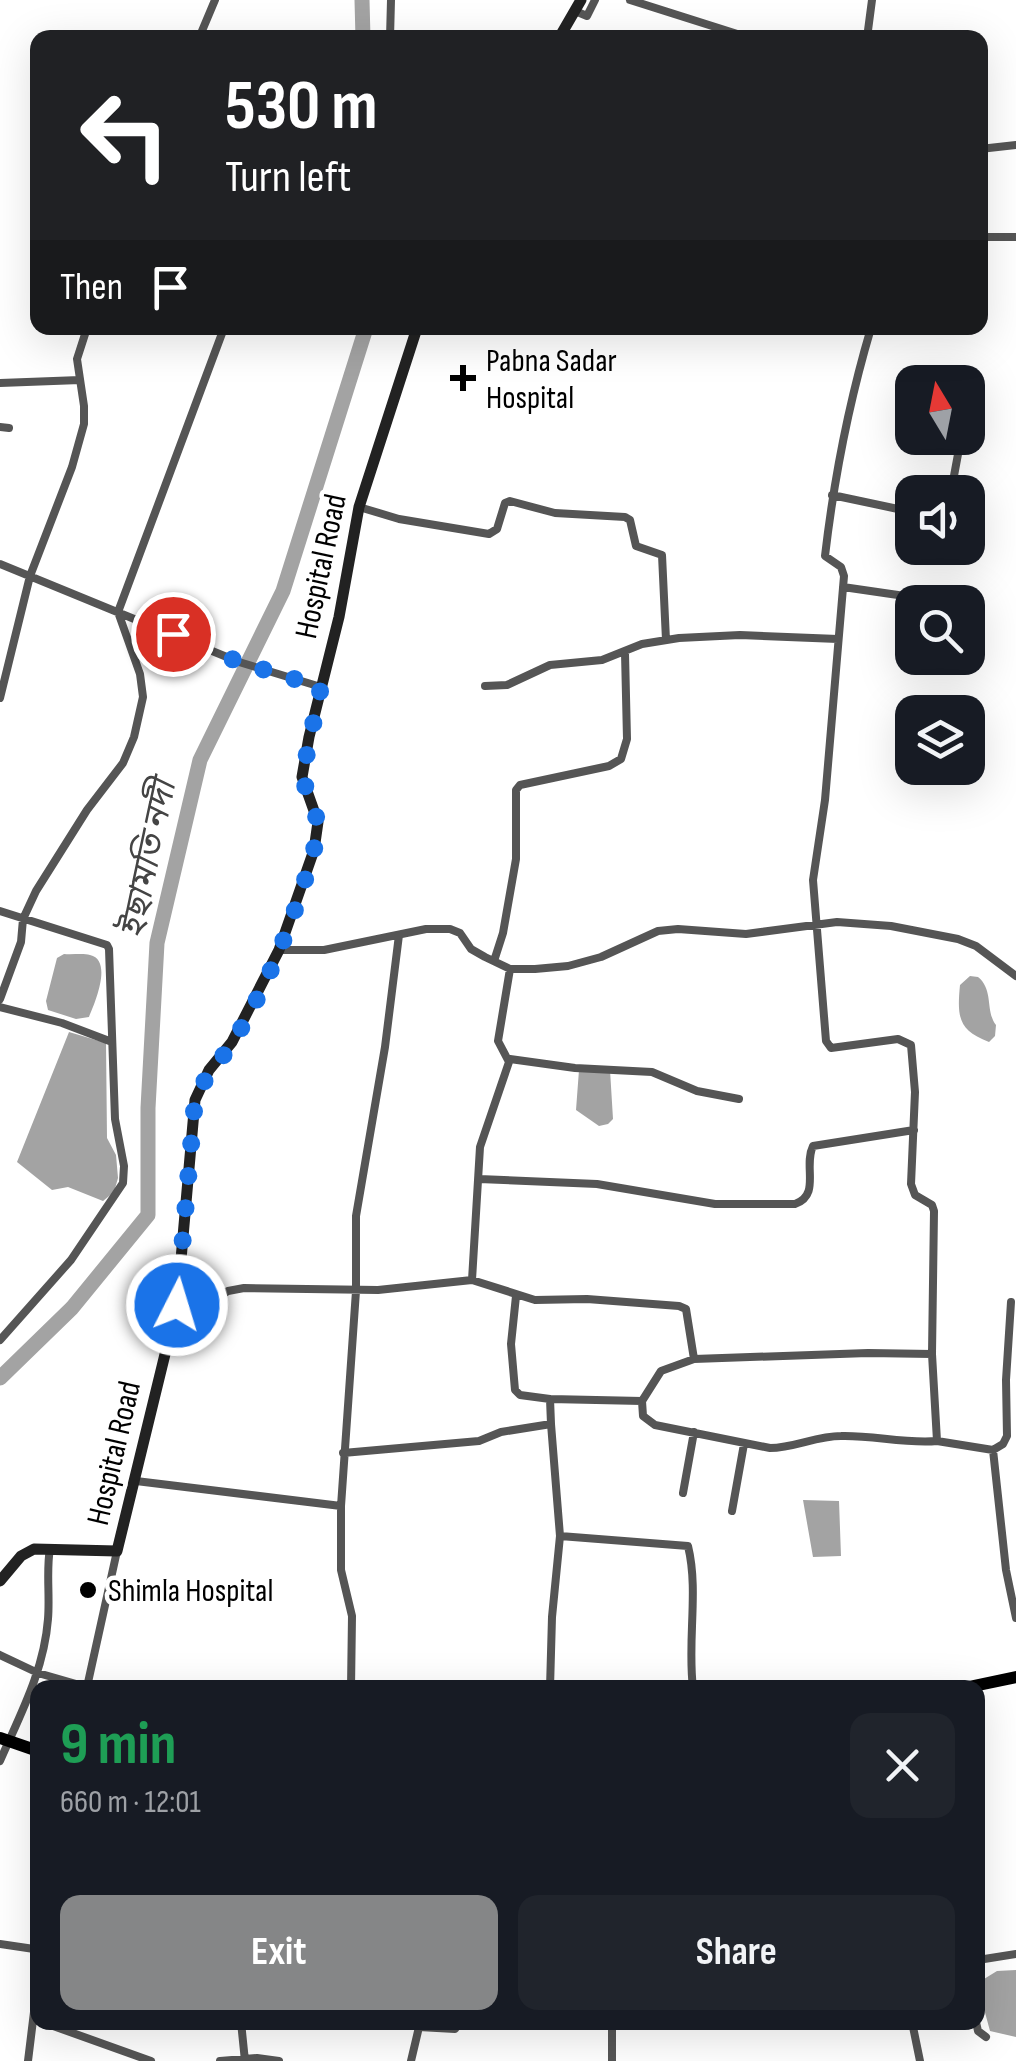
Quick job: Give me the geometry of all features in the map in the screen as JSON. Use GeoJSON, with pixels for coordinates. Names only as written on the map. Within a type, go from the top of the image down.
{"type":"FeatureCollection","features":[{"type":"Feature","properties":{"kind":"main road"},"geometry":{"type":"LineString","coordinates":[[564,30],[578,5]]}},
{"type":"Feature","properties":{"kind":"main road","name":"Hospital Road"},"geometry":{"type":"LineString","coordinates":[[0,1581],[21,1556],[34,1549],[117,1551],[177,1305],[195,1100],[209,1070],[232,1042],[279,950],[318,834],[318,822],[302,777],[359,508],[415,335]]}},
{"type":"Feature","properties":{"kind":"main road"},"geometry":{"type":"LineString","coordinates":[[985,1684],[1016,1677]]}},
{"type":"Feature","properties":{"kind":"main road"},"geometry":{"type":"LineString","coordinates":[[3,1749],[30,1751]]}},
{"type":"Feature","properties":{"kind":"street"},"geometry":{"type":"LineString","coordinates":[[202,30],[215,0]]}},
{"type":"Feature","properties":{"kind":"street"},"geometry":{"type":"LineString","coordinates":[[390,30],[391,0]]}},
{"type":"Feature","properties":{"kind":"street"},"geometry":{"type":"LineString","coordinates":[[578,5],[587,16],[595,0]]}},
{"type":"Feature","properties":{"kind":"street"},"geometry":{"type":"LineString","coordinates":[[630,0],[725,30]]}},
{"type":"Feature","properties":{"kind":"street"},"geometry":{"type":"LineString","coordinates":[[868,30],[872,0]]}},
{"type":"Feature","properties":{"kind":"street"},"geometry":{"type":"LineString","coordinates":[[988,148],[1016,145]]}},
{"type":"Feature","properties":{"kind":"street"},"geometry":{"type":"LineString","coordinates":[[988,237],[1016,237]]}},
{"type":"Feature","properties":{"kind":"street"},"geometry":{"type":"LineString","coordinates":[[0,698],[30,576],[79,443],[85,413],[77,360],[85,335]]}},
{"type":"Feature","properties":{"kind":"street"},"geometry":{"type":"LineString","coordinates":[[112,1042],[0,1003],[16,958],[23,919],[87,810],[124,762],[134,737],[143,697],[140,674],[118,612],[221,335]]}},
{"type":"Feature","properties":{"kind":"street"},"geometry":{"type":"LineString","coordinates":[[870,335],[855,378],[832,496],[825,556],[841,566],[843,588],[824,800],[812,880],[826,1045],[831,1048],[908,1041],[913,1057],[912,1191],[932,1205],[934,1211],[932,1354],[937,1440]]}},
{"type":"Feature","properties":{"kind":"street"},"geometry":{"type":"LineString","coordinates":[[0,383],[80,380]]}},
{"type":"Feature","properties":{"kind":"street"},"geometry":{"type":"LineString","coordinates":[[832,496],[895,509]]}},
{"type":"Feature","properties":{"kind":"street"},"geometry":{"type":"LineString","coordinates":[[359,508],[488,534],[496,532],[505,503],[510,501],[555,513],[625,517],[630,520],[636,546],[662,555],[666,640]]}},
{"type":"Feature","properties":{"kind":"street"},"geometry":{"type":"LineString","coordinates":[[0,564],[239,662],[321,687]]}},
{"type":"Feature","properties":{"kind":"street"},"geometry":{"type":"LineString","coordinates":[[843,588],[895,595]]}},
{"type":"Feature","properties":{"kind":"street"},"geometry":{"type":"LineString","coordinates":[[485,686],[506,684],[550,666],[602,660],[642,644],[666,640],[709,636],[838,639]]}},
{"type":"Feature","properties":{"kind":"street"},"geometry":{"type":"LineString","coordinates":[[494,961],[516,860],[516,790],[520,785],[610,766],[621,759],[627,739],[625,653]]}},
{"type":"Feature","properties":{"kind":"street"},"geometry":{"type":"LineString","coordinates":[[0,911],[110,949],[114,1119],[124,1166],[123,1183],[71,1260],[0,1340]]}},
{"type":"Feature","properties":{"kind":"street"},"geometry":{"type":"LineString","coordinates":[[279,950],[324,950],[426,928],[460,933],[471,949],[510,969],[568,966],[601,957],[658,931],[746,934],[816,923],[891,926],[958,939],[976,946],[1016,976]]}},
{"type":"Feature","properties":{"kind":"street"},"geometry":{"type":"LineString","coordinates":[[351,1680],[352,1616],[340,1570],[342,1453],[350,1396],[356,1291],[356,1216],[400,936]]}},
{"type":"Feature","properties":{"kind":"street"},"geometry":{"type":"LineString","coordinates":[[510,969],[498,1041],[510,1058],[575,1068],[652,1072],[697,1092],[739,1099]]}},
{"type":"Feature","properties":{"kind":"street"},"geometry":{"type":"LineString","coordinates":[[472,1280],[480,1147],[510,1058]]}},
{"type":"Feature","properties":{"kind":"street"},"geometry":{"type":"LineString","coordinates":[[479,1179],[597,1184],[716,1204],[795,1204],[805,1200],[810,1191],[808,1158],[813,1146],[914,1130]]}},
{"type":"Feature","properties":{"kind":"street"},"geometry":{"type":"LineString","coordinates":[[177,1305],[202,1306],[228,1291],[244,1288],[356,1291],[472,1280],[535,1300],[587,1299],[678,1306],[686,1309],[689,1316],[694,1359]]}},
{"type":"Feature","properties":{"kind":"street"},"geometry":{"type":"LineString","coordinates":[[516,1296],[511,1344],[515,1390],[520,1395],[642,1401]]}},
{"type":"Feature","properties":{"kind":"street"},"geometry":{"type":"LineString","coordinates":[[932,1354],[868,1352],[694,1359],[661,1371],[642,1401],[646,1421],[744,1444],[781,1448],[805,1439],[837,1436],[911,1442],[937,1440],[993,1450],[1007,1436],[1011,1302]]}},
{"type":"Feature","properties":{"kind":"street"},"geometry":{"type":"LineString","coordinates":[[550,1398],[560,1536],[550,1680]]}},
{"type":"Feature","properties":{"kind":"street"},"geometry":{"type":"LineString","coordinates":[[342,1453],[480,1441],[501,1432],[551,1424]]}},
{"type":"Feature","properties":{"kind":"street"},"geometry":{"type":"LineString","coordinates":[[683,1493],[694,1432]]}},
{"type":"Feature","properties":{"kind":"street"},"geometry":{"type":"LineString","coordinates":[[732,1510],[744,1444]]}},
{"type":"Feature","properties":{"kind":"street"},"geometry":{"type":"LineString","coordinates":[[993,1450],[1006,1570],[1016,1618]]}},
{"type":"Feature","properties":{"kind":"street"},"geometry":{"type":"LineString","coordinates":[[136,1481],[341,1506]]}},
{"type":"Feature","properties":{"kind":"street"},"geometry":{"type":"LineString","coordinates":[[560,1536],[688,1546],[693,1595],[693,1680]]}},
{"type":"Feature","properties":{"kind":"street"},"geometry":{"type":"LineString","coordinates":[[35,1680],[49,1618],[50,1548]]}},
{"type":"Feature","properties":{"kind":"street"},"geometry":{"type":"LineString","coordinates":[[89,1680],[117,1551]]}},
{"type":"Feature","properties":{"kind":"street"},"geometry":{"type":"LineString","coordinates":[[0,1655],[63,1680]]}},
{"type":"Feature","properties":{"kind":"street"},"geometry":{"type":"LineString","coordinates":[[3,1749],[30,1690]]}},
{"type":"Feature","properties":{"kind":"street"},"geometry":{"type":"LineString","coordinates":[[0,1944],[30,1948]]}},
{"type":"Feature","properties":{"kind":"street"},"geometry":{"type":"LineString","coordinates":[[985,1959],[1016,1954]]}},
{"type":"Feature","properties":{"kind":"street"},"geometry":{"type":"LineString","coordinates":[[28,2061],[36,2030]]}},
{"type":"Feature","properties":{"kind":"street"},"geometry":{"type":"LineString","coordinates":[[63,2030],[151,2061]]}},
{"type":"Feature","properties":{"kind":"street"},"geometry":{"type":"LineString","coordinates":[[242,2030],[245,2060]]}},
{"type":"Feature","properties":{"kind":"street"},"geometry":{"type":"LineString","coordinates":[[412,2061],[418,2030]]}},
{"type":"Feature","properties":{"kind":"street"},"geometry":{"type":"LineString","coordinates":[[612,2030],[612,2061]]}},
{"type":"Feature","properties":{"kind":"street"},"geometry":{"type":"LineString","coordinates":[[914,2030],[920,2061]]}},
{"type":"Feature","properties":{"kind":"street"},"geometry":{"type":"LineString","coordinates":[[978,2030],[986,2038]]}},
{"type":"Feature","properties":{"kind":"street"},"geometry":{"type":"LineString","coordinates":[[220,2061],[279,2061]]}},
{"type":"Feature","properties":{"kind":"shaded area"},"geometry":{"type":"Polygon","coordinates":[[[64,954],[90,955],[100,965],[100,983],[89,1017],[76,1019],[48,1010],[46,1001],[57,958],[64,954]]]}},
{"type":"Feature","properties":{"kind":"shaded area"},"geometry":{"type":"Polygon","coordinates":[[[970,976],[983,982],[988,994],[996,1025],[995,1036],[989,1042],[971,1033],[962,1021],[960,985],[970,976]]]}},
{"type":"Feature","properties":{"kind":"shaded area"},"geometry":{"type":"Polygon","coordinates":[[[69,1032],[106,1043],[107,1138],[116,1155],[118,1178],[114,1192],[103,1201],[68,1187],[52,1190],[17,1162],[69,1032]]]}},
{"type":"Feature","properties":{"kind":"shaded area"},"geometry":{"type":"Polygon","coordinates":[[[579,1070],[610,1070],[613,1119],[608,1124],[599,1126],[576,1110],[579,1070]]]}},
{"type":"Feature","properties":{"kind":"shaded area"},"geometry":{"type":"Polygon","coordinates":[[[803,1500],[839,1501],[841,1556],[813,1557],[803,1500]]]}},
{"type":"Feature","properties":{"kind":"shaded area"},"geometry":{"type":"Polygon","coordinates":[[[1016,1970],[1016,2037],[990,2031],[985,2012],[985,1978],[997,1971],[1016,1970]]]}},
{"type":"Feature","properties":{"kind":"waterway","name":"ইছামতি নদী"},"geometry":{"type":"LineString","coordinates":[[362,0],[363,30]]}},
{"type":"Feature","properties":{"kind":"waterway","name":"ইছামতি নদী"},"geometry":{"type":"LineString","coordinates":[[0,1378],[72,1308],[148,1215],[148,1108],[157,943],[200,760],[283,591],[364,335]]}},
{"type":"Feature","properties":{"kind":"place","name":"Pabna Sadar Hospital"},"geometry":{"type":"Point","coordinates":[463,378]}},
{"type":"Feature","properties":{"kind":"place","name":"Shimla Hospital"},"geometry":{"type":"Point","coordinates":[88,1590]}},
{"type":"Feature","properties":{"kind":"route"},"geometry":{"type":"LineString","coordinates":[[173,634],[239,662],[321,687],[302,777],[318,822],[318,834],[279,950],[232,1042],[209,1070],[195,1100],[177,1305]]}}]}
